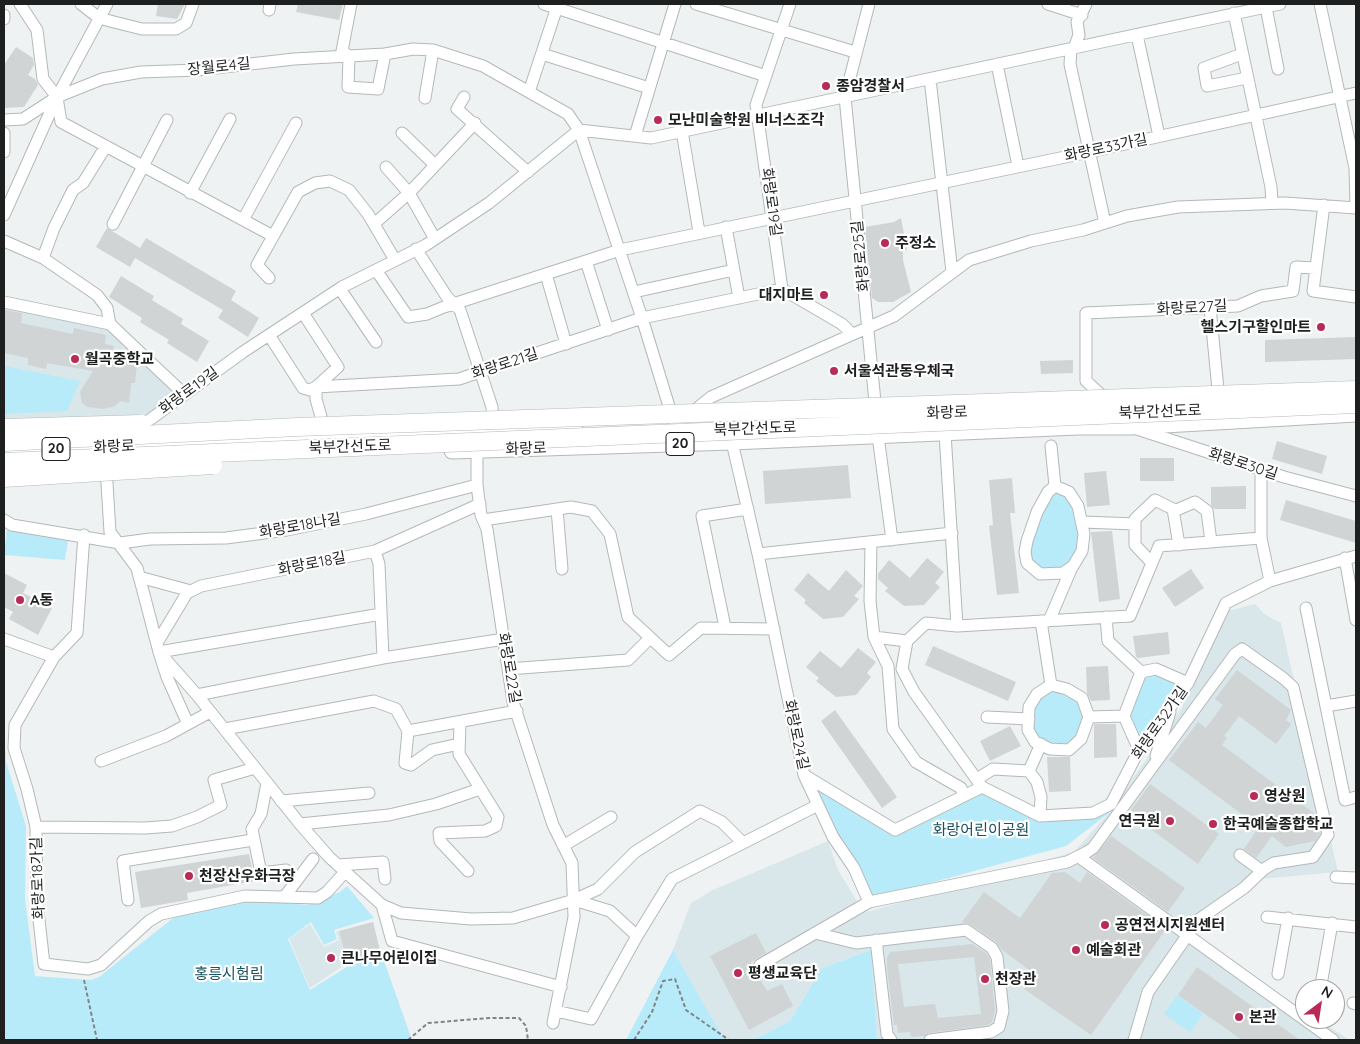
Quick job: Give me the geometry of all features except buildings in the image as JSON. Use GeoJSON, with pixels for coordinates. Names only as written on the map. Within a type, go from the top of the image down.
{"type":"FeatureCollection","features":[{"type":"Feature","properties":{"kind":"highway","name":"북부간선도로"},"geometry":{"type":"LineString","coordinates":[[4,442],[297,427],[1356,390]]}},
{"type":"Feature","properties":{"kind":"highway","name":"북부간선도로"},"geometry":{"type":"LineString","coordinates":[[4,462],[1356,404]]}},
{"type":"Feature","properties":{"kind":"highway"},"geometry":{"type":"LineString","coordinates":[[4,428],[215,422],[297,427]]}},
{"type":"Feature","properties":{"kind":"highway"},"geometry":{"type":"LineString","coordinates":[[4,478],[223,465],[256,452]]}},
{"type":"Feature","properties":{"kind":"main road","name":"화랑로"},"geometry":{"type":"LineString","coordinates":[[4,470],[107,454],[326,436],[493,427],[528,430],[675,426],[1356,396]]}},
{"type":"Feature","properties":{"kind":"main road"},"geometry":{"type":"LineString","coordinates":[[1112,426],[1103,415],[1113,406]]}},
{"type":"Feature","properties":{"kind":"main road"},"geometry":{"type":"LineString","coordinates":[[1077,408],[1089,415],[1078,426]]}},
{"type":"Feature","properties":{"kind":"main road","name":"화랑로"},"geometry":{"type":"LineString","coordinates":[[4,451],[107,454],[477,451],[878,436],[1078,426],[1130,427],[1356,414]]}},
{"type":"Feature","properties":{"kind":"main road"},"geometry":{"type":"LineString","coordinates":[[522,449],[521,439],[528,430]]}},
{"type":"Feature","properties":{"kind":"street"},"geometry":{"type":"LineString","coordinates":[[20,4],[37,30],[43,79],[57,98],[61,122],[273,236]]}},
{"type":"Feature","properties":{"kind":"street"},"geometry":{"type":"LineString","coordinates":[[81,4],[100,18],[142,28],[176,29],[186,23],[193,4]]}},
{"type":"Feature","properties":{"kind":"street"},"geometry":{"type":"LineString","coordinates":[[4,215],[57,98],[107,4]]}},
{"type":"Feature","properties":{"kind":"street"},"geometry":{"type":"LineString","coordinates":[[352,4],[342,51],[349,56],[348,86],[378,89],[385,54]]}},
{"type":"Feature","properties":{"kind":"street"},"geometry":{"type":"LineString","coordinates":[[544,4],[558,6],[663,43],[766,76]]}},
{"type":"Feature","properties":{"kind":"street"},"geometry":{"type":"LineString","coordinates":[[635,136],[675,4]]}},
{"type":"Feature","properties":{"kind":"street"},"geometry":{"type":"LineString","coordinates":[[696,4],[855,52]]}},
{"type":"Feature","properties":{"kind":"street","name":"화랑로19길"},"geometry":{"type":"LineString","coordinates":[[782,289],[774,219],[756,105],[790,4]]}},
{"type":"Feature","properties":{"kind":"street","name":"화랑로25길"},"geometry":{"type":"LineString","coordinates":[[869,4],[855,52],[845,97],[877,416]]}},
{"type":"Feature","properties":{"kind":"street"},"geometry":{"type":"LineString","coordinates":[[1048,4],[1082,15]]}},
{"type":"Feature","properties":{"kind":"street"},"geometry":{"type":"LineString","coordinates":[[1086,4],[1078,22],[1079,35],[1073,48],[1070,64],[1105,223]]}},
{"type":"Feature","properties":{"kind":"street"},"geometry":{"type":"LineString","coordinates":[[1280,4],[652,138],[579,130],[634,292],[675,426],[711,397],[894,316],[969,260],[1031,241],[1083,230],[1127,216],[1178,207],[1272,203],[1356,208],[1355,168],[1320,4]]}},
{"type":"Feature","properties":{"kind":"street"},"geometry":{"type":"LineString","coordinates":[[529,92],[558,6]]}},
{"type":"Feature","properties":{"kind":"street"},"geometry":{"type":"LineString","coordinates":[[1266,7],[1278,69]]}},
{"type":"Feature","properties":{"kind":"street"},"geometry":{"type":"LineString","coordinates":[[1234,13],[1256,115],[1272,203]]}},
{"type":"Feature","properties":{"kind":"street"},"geometry":{"type":"LineString","coordinates":[[1137,34],[1159,136]]}},
{"type":"Feature","properties":{"kind":"street","name":"장월로4길"},"geometry":{"type":"LineString","coordinates":[[4,120],[23,119],[57,98],[102,78],[141,72],[198,70],[294,59],[385,54],[413,49],[433,50],[483,66],[568,114],[579,130]]}},
{"type":"Feature","properties":{"kind":"street"},"geometry":{"type":"LineString","coordinates":[[425,98],[433,50]]}},
{"type":"Feature","properties":{"kind":"street"},"geometry":{"type":"LineString","coordinates":[[542,54],[649,88]]}},
{"type":"Feature","properties":{"kind":"street"},"geometry":{"type":"LineString","coordinates":[[1242,54],[1204,68],[1207,86],[1247,78]]}},
{"type":"Feature","properties":{"kind":"street"},"geometry":{"type":"LineString","coordinates":[[997,64],[1018,166]]}},
{"type":"Feature","properties":{"kind":"street"},"geometry":{"type":"LineString","coordinates":[[930,79],[952,272]]}},
{"type":"Feature","properties":{"kind":"street","name":"화랑로33가길"},"geometry":{"type":"LineString","coordinates":[[376,270],[408,317],[427,314],[620,250],[1089,152],[1356,93]]}},
{"type":"Feature","properties":{"kind":"street"},"geometry":{"type":"LineString","coordinates":[[464,97],[457,109],[528,172]]}},
{"type":"Feature","properties":{"kind":"street"},"geometry":{"type":"LineString","coordinates":[[113,224],[167,120]]}},
{"type":"Feature","properties":{"kind":"street"},"geometry":{"type":"LineString","coordinates":[[190,193],[230,120]]}},
{"type":"Feature","properties":{"kind":"street"},"geometry":{"type":"LineString","coordinates":[[243,220],[296,123]]}},
{"type":"Feature","properties":{"kind":"street"},"geometry":{"type":"LineString","coordinates":[[374,224],[409,193],[475,123]]}},
{"type":"Feature","properties":{"kind":"street","name":"화랑로19길"},"geometry":{"type":"LineString","coordinates":[[107,454],[184,394],[302,313],[340,289],[434,239],[489,203],[579,130]]}},
{"type":"Feature","properties":{"kind":"street"},"geometry":{"type":"LineString","coordinates":[[682,131],[699,232]]}},
{"type":"Feature","properties":{"kind":"street"},"geometry":{"type":"LineString","coordinates":[[4,133],[4,152]]}},
{"type":"Feature","properties":{"kind":"street"},"geometry":{"type":"LineString","coordinates":[[402,133],[435,165]]}},
{"type":"Feature","properties":{"kind":"street"},"geometry":{"type":"LineString","coordinates":[[43,258],[54,228],[73,190],[83,183],[106,146]]}},
{"type":"Feature","properties":{"kind":"street"},"geometry":{"type":"LineString","coordinates":[[386,166],[409,193],[434,239]]}},
{"type":"Feature","properties":{"kind":"street"},"geometry":{"type":"LineString","coordinates":[[269,278],[257,264],[298,192],[315,183],[330,181],[349,190],[374,224],[395,260]]}},
{"type":"Feature","properties":{"kind":"street"},"geometry":{"type":"LineString","coordinates":[[1324,205],[1313,291],[1356,296]]}},
{"type":"Feature","properties":{"kind":"street"},"geometry":{"type":"LineString","coordinates":[[726,227],[739,298]]}},
{"type":"Feature","properties":{"kind":"street"},"geometry":{"type":"LineString","coordinates":[[4,241],[43,258],[97,295],[107,308],[110,324]]}},
{"type":"Feature","properties":{"kind":"street"},"geometry":{"type":"LineString","coordinates":[[416,249],[453,304]]}},
{"type":"Feature","properties":{"kind":"street"},"geometry":{"type":"LineString","coordinates":[[586,261],[608,330]]}},
{"type":"Feature","properties":{"kind":"street","name":"화랑로27길"},"geometry":{"type":"LineString","coordinates":[[1113,406],[1086,380],[1086,313],[1238,306],[1260,296],[1293,291],[1296,267],[1316,268]]}},
{"type":"Feature","properties":{"kind":"street"},"geometry":{"type":"LineString","coordinates":[[634,292],[734,270]]}},
{"type":"Feature","properties":{"kind":"street"},"geometry":{"type":"LineString","coordinates":[[546,274],[566,344]]}},
{"type":"Feature","properties":{"kind":"street"},"geometry":{"type":"LineString","coordinates":[[340,289],[376,342]]}},
{"type":"Feature","properties":{"kind":"street"},"geometry":{"type":"LineString","coordinates":[[782,289],[842,324],[852,334]]}},
{"type":"Feature","properties":{"kind":"street","name":"화랑로21길"},"geometry":{"type":"LineString","coordinates":[[316,387],[458,379],[642,318],[782,289]]}},
{"type":"Feature","properties":{"kind":"street"},"geometry":{"type":"LineString","coordinates":[[4,302],[110,324],[184,394]]}},
{"type":"Feature","properties":{"kind":"street","name":"화랑로"},"geometry":{"type":"LineString","coordinates":[[453,304],[460,310],[482,371],[492,407],[493,427]]}},
{"type":"Feature","properties":{"kind":"street"},"geometry":{"type":"LineString","coordinates":[[1210,307],[1219,402]]}},
{"type":"Feature","properties":{"kind":"street"},"geometry":{"type":"LineString","coordinates":[[269,335],[303,388],[310,390],[316,387],[338,367],[302,313]]}},
{"type":"Feature","properties":{"kind":"street"},"geometry":{"type":"LineString","coordinates":[[316,387],[316,400],[326,436]]}},
{"type":"Feature","properties":{"kind":"street","name":"화랑로30길"},"geometry":{"type":"LineString","coordinates":[[1130,427],[1261,470],[1356,496]]}},
{"type":"Feature","properties":{"kind":"street","name":"화랑로"},"geometry":{"type":"LineString","coordinates":[[945,433],[957,626]]}},
{"type":"Feature","properties":{"kind":"street"},"geometry":{"type":"LineString","coordinates":[[878,436],[892,540]]}},
{"type":"Feature","properties":{"kind":"street","name":"화랑로24길"},"geometry":{"type":"LineString","coordinates":[[732,442],[758,554],[804,775],[834,837],[854,868],[869,902]]}},
{"type":"Feature","properties":{"kind":"street"},"geometry":{"type":"LineString","coordinates":[[1051,446],[1055,486]]}},
{"type":"Feature","properties":{"kind":"street","name":"화랑로22길"},"geometry":{"type":"LineString","coordinates":[[477,451],[477,485],[483,520],[487,530],[513,702],[552,825],[572,863],[574,917],[553,1023]]}},
{"type":"Feature","properties":{"kind":"street","name":"화랑로"},"geometry":{"type":"LineString","coordinates":[[107,454],[110,532],[120,543]]}},
{"type":"Feature","properties":{"kind":"street"},"geometry":{"type":"LineString","coordinates":[[1261,470],[1260,538],[1270,581]]}},
{"type":"Feature","properties":{"kind":"street","name":"화랑로18나길"},"geometry":{"type":"LineString","coordinates":[[120,543],[150,540],[226,538],[288,530],[366,514],[477,485]]}},
{"type":"Feature","properties":{"kind":"street"},"geometry":{"type":"LineString","coordinates":[[1051,685],[1045,621],[1080,556],[1083,545],[1083,522],[1078,506],[1069,492],[1055,486]]}},
{"type":"Feature","properties":{"kind":"street"},"geometry":{"type":"LineString","coordinates":[[1055,486],[1048,492],[1037,512],[1028,535],[1025,552],[1027,563],[1036,571],[1046,574],[1063,573],[1073,566]]}},
{"type":"Feature","properties":{"kind":"street"},"geometry":{"type":"LineString","coordinates":[[1152,563],[1135,545],[1135,519],[1155,500],[1174,511]]}},
{"type":"Feature","properties":{"kind":"street"},"geometry":{"type":"LineString","coordinates":[[1174,511],[1195,502],[1206,511],[1211,542]]}},
{"type":"Feature","properties":{"kind":"street","name":"화랑로18길"},"geometry":{"type":"LineString","coordinates":[[192,591],[201,586],[375,552],[480,504]]}},
{"type":"Feature","properties":{"kind":"street"},"geometry":{"type":"LineString","coordinates":[[483,520],[571,507],[592,511],[610,534],[628,617],[669,655],[701,628],[774,629]]}},
{"type":"Feature","properties":{"kind":"street"},"geometry":{"type":"LineString","coordinates":[[557,509],[562,570]]}},
{"type":"Feature","properties":{"kind":"street"},"geometry":{"type":"LineString","coordinates":[[725,628],[702,516],[748,509]]}},
{"type":"Feature","properties":{"kind":"street"},"geometry":{"type":"LineString","coordinates":[[1174,511],[1179,545]]}},
{"type":"Feature","properties":{"kind":"street"},"geometry":{"type":"LineString","coordinates":[[4,520],[12,525],[84,535],[120,543],[137,568],[167,677],[188,724]]}},
{"type":"Feature","properties":{"kind":"street"},"geometry":{"type":"LineString","coordinates":[[1083,522],[1135,524]]}},
{"type":"Feature","properties":{"kind":"street"},"geometry":{"type":"LineString","coordinates":[[758,554],[952,533]]}},
{"type":"Feature","properties":{"kind":"street","name":"화랑로18가길"},"geometry":{"type":"LineString","coordinates":[[84,535],[77,633],[54,657],[15,725],[14,748],[27,789],[36,827],[37,902],[44,964],[73,969],[88,969],[101,964],[149,921],[161,914],[245,896],[318,898],[327,892],[345,872]]}},
{"type":"Feature","properties":{"kind":"street"},"geometry":{"type":"LineString","coordinates":[[874,637],[907,641],[926,623],[957,626],[1130,616],[1159,546],[1260,538]]}},
{"type":"Feature","properties":{"kind":"street"},"geometry":{"type":"LineString","coordinates":[[871,542],[870,601],[874,637],[888,666],[892,729],[916,762],[961,788],[964,796]]}},
{"type":"Feature","properties":{"kind":"street"},"geometry":{"type":"LineString","coordinates":[[375,552],[379,564],[383,658]]}},
{"type":"Feature","properties":{"kind":"street"},"geometry":{"type":"LineString","coordinates":[[1350,557],[1356,620]]}},
{"type":"Feature","properties":{"kind":"street","name":"화랑로32가길"},"geometry":{"type":"LineString","coordinates":[[907,641],[902,669],[914,692],[979,783],[1040,816],[1093,814],[1111,804],[1139,750],[1188,683],[1226,603],[1270,581],[1350,557]]}},
{"type":"Feature","properties":{"kind":"street"},"geometry":{"type":"LineString","coordinates":[[139,577],[192,591]]}},
{"type":"Feature","properties":{"kind":"street"},"geometry":{"type":"LineString","coordinates":[[158,648],[187,593],[192,591]]}},
{"type":"Feature","properties":{"kind":"street"},"geometry":{"type":"LineString","coordinates":[[1306,608],[1345,800],[1356,797]]}},
{"type":"Feature","properties":{"kind":"street"},"geometry":{"type":"LineString","coordinates":[[158,648],[381,614]]}},
{"type":"Feature","properties":{"kind":"street"},"geometry":{"type":"LineString","coordinates":[[1106,617],[1108,641],[1141,672]]}},
{"type":"Feature","properties":{"kind":"street"},"geometry":{"type":"LineString","coordinates":[[508,668],[628,660],[650,638]]}},
{"type":"Feature","properties":{"kind":"street"},"geometry":{"type":"LineString","coordinates":[[4,639],[54,657]]}},
{"type":"Feature","properties":{"kind":"street"},"geometry":{"type":"LineString","coordinates":[[197,695],[383,658],[504,640]]}},
{"type":"Feature","properties":{"kind":"street"},"geometry":{"type":"LineString","coordinates":[[158,648],[300,824],[345,872],[382,906],[401,913],[471,919],[514,918],[574,900],[598,889],[636,852],[700,811],[722,822],[742,842]]}},
{"type":"Feature","properties":{"kind":"street"},"geometry":{"type":"LineString","coordinates":[[760,965],[869,902],[1067,862],[1093,848],[1239,650],[1244,650],[1288,681],[1295,694],[1328,835],[1313,857],[1274,863],[1262,871],[1244,888],[1201,917],[1148,992],[1134,1040]]}},
{"type":"Feature","properties":{"kind":"street"},"geometry":{"type":"LineString","coordinates":[[1141,672],[1156,669],[1188,683]]}},
{"type":"Feature","properties":{"kind":"street"},"geometry":{"type":"LineString","coordinates":[[1139,750],[1124,716],[1141,672]]}},
{"type":"Feature","properties":{"kind":"street"},"geometry":{"type":"LineString","coordinates":[[1051,685],[1067,689],[1082,698],[1089,717],[1081,739],[1069,750],[1050,749],[1035,742],[1028,730],[1029,707],[1037,694],[1051,685]]}},
{"type":"Feature","properties":{"kind":"street"},"geometry":{"type":"LineString","coordinates":[[225,729],[374,701],[396,709],[408,731],[405,763],[411,765],[432,750],[460,744]]}},
{"type":"Feature","properties":{"kind":"street"},"geometry":{"type":"LineString","coordinates":[[1153,765],[1174,701]]}},
{"type":"Feature","properties":{"kind":"street"},"geometry":{"type":"LineString","coordinates":[[1326,706],[1356,701]]}},
{"type":"Feature","properties":{"kind":"street"},"geometry":{"type":"LineString","coordinates":[[101,761],[166,736],[210,712]]}},
{"type":"Feature","properties":{"kind":"street"},"geometry":{"type":"LineString","coordinates":[[408,731],[517,712]]}},
{"type":"Feature","properties":{"kind":"street"},"geometry":{"type":"LineString","coordinates":[[1089,717],[1124,716]]}},
{"type":"Feature","properties":{"kind":"street"},"geometry":{"type":"LineString","coordinates":[[987,717],[1029,719]]}},
{"type":"Feature","properties":{"kind":"street"},"geometry":{"type":"LineString","coordinates":[[460,722],[459,754],[498,817],[496,826],[484,831],[439,833],[440,841],[468,871]]}},
{"type":"Feature","properties":{"kind":"street"},"geometry":{"type":"LineString","coordinates":[[1028,771],[1042,744]]}},
{"type":"Feature","properties":{"kind":"street"},"geometry":{"type":"LineString","coordinates":[[36,827],[144,828],[172,826],[197,817],[221,805],[214,780],[255,768]]}},
{"type":"Feature","properties":{"kind":"street"},"geometry":{"type":"LineString","coordinates":[[804,775],[895,830],[964,796],[993,769],[1028,771],[1037,782],[1040,816]]}},
{"type":"Feature","properties":{"kind":"street"},"geometry":{"type":"LineString","coordinates":[[267,783],[260,814],[252,829],[253,840],[261,873],[286,870]]}},
{"type":"Feature","properties":{"kind":"street"},"geometry":{"type":"LineString","coordinates":[[300,824],[390,816],[436,804],[480,789]]}},
{"type":"Feature","properties":{"kind":"street"},"geometry":{"type":"LineString","coordinates":[[280,801],[369,793]]}},
{"type":"Feature","properties":{"kind":"street"},"geometry":{"type":"LineString","coordinates":[[556,1011],[591,1019],[637,936],[672,879],[818,805]]}},
{"type":"Feature","properties":{"kind":"street"},"geometry":{"type":"LineString","coordinates":[[563,846],[611,817]]}},
{"type":"Feature","properties":{"kind":"street"},"geometry":{"type":"LineString","coordinates":[[128,900],[123,861],[253,840]]}},
{"type":"Feature","properties":{"kind":"street"},"geometry":{"type":"LineString","coordinates":[[1240,855],[1262,871]]}},
{"type":"Feature","properties":{"kind":"street"},"geometry":{"type":"LineString","coordinates":[[1078,857],[1334,1040]]}},
{"type":"Feature","properties":{"kind":"street"},"geometry":{"type":"LineString","coordinates":[[285,896],[313,859]]}},
{"type":"Feature","properties":{"kind":"street"},"geometry":{"type":"LineString","coordinates":[[345,872],[384,862],[385,879]]}},
{"type":"Feature","properties":{"kind":"street"},"geometry":{"type":"LineString","coordinates":[[1336,878],[1356,878]]}},
{"type":"Feature","properties":{"kind":"street"},"geometry":{"type":"LineString","coordinates":[[574,900],[610,912],[637,936]]}},
{"type":"Feature","properties":{"kind":"street"},"geometry":{"type":"LineString","coordinates":[[382,906],[392,941],[561,987]]}},
{"type":"Feature","properties":{"kind":"street"},"geometry":{"type":"LineString","coordinates":[[1267,917],[1356,927]]}},
{"type":"Feature","properties":{"kind":"street"},"geometry":{"type":"LineString","coordinates":[[1278,974],[1288,918]]}},
{"type":"Feature","properties":{"kind":"street"},"geometry":{"type":"LineString","coordinates":[[1322,979],[1332,924]]}},
{"type":"Feature","properties":{"kind":"street"},"geometry":{"type":"LineString","coordinates":[[815,933],[849,942],[966,930],[995,952],[1004,1011],[999,1027],[991,1032],[930,1040]]}},
{"type":"Feature","properties":{"kind":"street"},"geometry":{"type":"LineString","coordinates":[[876,940],[887,1034],[891,1040]]}},
{"type":"Feature","properties":{"kind":"path"},"geometry":{"type":"LineString","coordinates":[[634,1040],[652,1012],[664,981],[675,979],[686,1010],[729,1040]]}},
{"type":"Feature","properties":{"kind":"path"},"geometry":{"type":"LineString","coordinates":[[84,980],[97,1040]]}},
{"type":"Feature","properties":{"kind":"path"},"geometry":{"type":"LineString","coordinates":[[408,1040],[428,1023],[489,1018],[519,1018],[526,1026],[528,1040]]}},
{"type":"Feature","properties":{"kind":"shaded area","name":"월곡중학교"},"geometry":{"type":"Polygon","coordinates":[[[4,303],[110,324],[184,394],[157,414],[4,421],[4,303]]]}},
{"type":"Feature","properties":{"kind":"shaded area","name":"한국예술종합학교"},"geometry":{"type":"Polygon","coordinates":[[[1255,604],[1264,614],[1281,623],[1338,872],[1261,879],[1208,919],[1193,938],[1295,1004],[1295,1029],[1333,1029],[1350,1040],[877,1040],[871,950],[822,968],[790,1021],[753,1040],[724,1040],[673,950],[691,903],[713,890],[828,841],[838,870],[864,913],[1074,852],[1109,813],[1181,709],[1228,611],[1255,604]]]}},
{"type":"Feature","properties":{"kind":"shaded area","name":"큰나무어린이집"},"geometry":{"type":"Polygon","coordinates":[[[373,922],[381,955],[349,962],[310,988],[289,939],[310,924],[324,947],[339,940],[336,932],[373,922]]]}},
{"type":"Feature","properties":{"kind":"green space"},"geometry":{"type":"Polygon","coordinates":[[[4,366],[80,381],[67,411],[4,414],[4,366]]]}},
{"type":"Feature","properties":{"kind":"green space"},"geometry":{"type":"Polygon","coordinates":[[[1059,486],[1069,492],[1084,540],[1068,570],[1046,574],[1027,563],[1032,529],[1043,502],[1059,486]]]}},
{"type":"Feature","properties":{"kind":"green space"},"geometry":{"type":"Polygon","coordinates":[[[7,529],[68,541],[65,560],[4,555],[7,529]]]}},
{"type":"Feature","properties":{"kind":"green space"},"geometry":{"type":"Polygon","coordinates":[[[1156,669],[1188,683],[1139,750],[1124,716],[1141,672],[1156,669]]]}},
{"type":"Feature","properties":{"kind":"green space"},"geometry":{"type":"Polygon","coordinates":[[[1051,685],[1082,698],[1089,717],[1069,750],[1035,742],[1029,707],[1051,685]]]}},
{"type":"Feature","properties":{"kind":"green space","name":"홍릉시험림"},"geometry":{"type":"Polygon","coordinates":[[[4,724],[6,762],[26,826],[25,899],[35,976],[91,980],[99,977],[173,918],[245,899],[307,905],[340,892],[347,886],[374,918],[334,930],[337,939],[324,945],[311,922],[288,939],[310,990],[350,965],[383,958],[412,1040],[4,1040],[4,724]]]}},
{"type":"Feature","properties":{"kind":"green space","name":"화랑어린이공원"},"geometry":{"type":"Polygon","coordinates":[[[804,775],[895,830],[982,787],[1040,816],[1093,813],[1111,804],[1109,813],[1066,846],[875,898],[854,868],[804,775]]]}},
{"type":"Feature","properties":{"kind":"green space"},"geometry":{"type":"Polygon","coordinates":[[[673,950],[721,1034],[724,1040],[626,1040],[673,950]]]}},
{"type":"Feature","properties":{"kind":"green space"},"geometry":{"type":"Polygon","coordinates":[[[871,950],[877,1040],[753,1040],[790,1021],[822,968],[871,950]]]}},
{"type":"Feature","properties":{"kind":"green space"},"geometry":{"type":"Polygon","coordinates":[[[1177,995],[1203,1014],[1190,1032],[1164,1014],[1177,995]]]}},
{"type":"Feature","properties":{"kind":"place","name":"종암경찰서"},"geometry":{"type":"Point","coordinates":[826,86]}},
{"type":"Feature","properties":{"kind":"place","name":"모난미술학원 비너스조각"},"geometry":{"type":"Point","coordinates":[658,120]}},
{"type":"Feature","properties":{"kind":"place","name":"주정소"},"geometry":{"type":"Point","coordinates":[885,243]}},
{"type":"Feature","properties":{"kind":"place","name":"대지마트"},"geometry":{"type":"Point","coordinates":[824,295]}},
{"type":"Feature","properties":{"kind":"place","name":"헬스기구할인마트"},"geometry":{"type":"Point","coordinates":[1321,327]}},
{"type":"Feature","properties":{"kind":"place","name":"월곡중학교"},"geometry":{"type":"Point","coordinates":[75,359]}},
{"type":"Feature","properties":{"kind":"place","name":"서울석관동우체국"},"geometry":{"type":"Point","coordinates":[834,371]}},
{"type":"Feature","properties":{"kind":"place","name":"A동"},"geometry":{"type":"Point","coordinates":[20,600]}},
{"type":"Feature","properties":{"kind":"place","name":"영상원"},"geometry":{"type":"Point","coordinates":[1254,796]}},
{"type":"Feature","properties":{"kind":"place","name":"연극원"},"geometry":{"type":"Point","coordinates":[1170,821]}},
{"type":"Feature","properties":{"kind":"place","name":"한국예술종합학교"},"geometry":{"type":"Point","coordinates":[1213,824]}},
{"type":"Feature","properties":{"kind":"place","name":"천장산우화극장"},"geometry":{"type":"Point","coordinates":[189,876]}},
{"type":"Feature","properties":{"kind":"place","name":"공연전시지원센터"},"geometry":{"type":"Point","coordinates":[1105,925]}},
{"type":"Feature","properties":{"kind":"place","name":"예술회관"},"geometry":{"type":"Point","coordinates":[1076,950]}},
{"type":"Feature","properties":{"kind":"place","name":"큰나무어린이집"},"geometry":{"type":"Point","coordinates":[331,958]}},
{"type":"Feature","properties":{"kind":"place","name":"평생교육단"},"geometry":{"type":"Point","coordinates":[738,973]}},
{"type":"Feature","properties":{"kind":"place","name":"천장관"},"geometry":{"type":"Point","coordinates":[985,979]}},
{"type":"Feature","properties":{"kind":"place","name":"본관"},"geometry":{"type":"Point","coordinates":[1239,1017]}}]}
